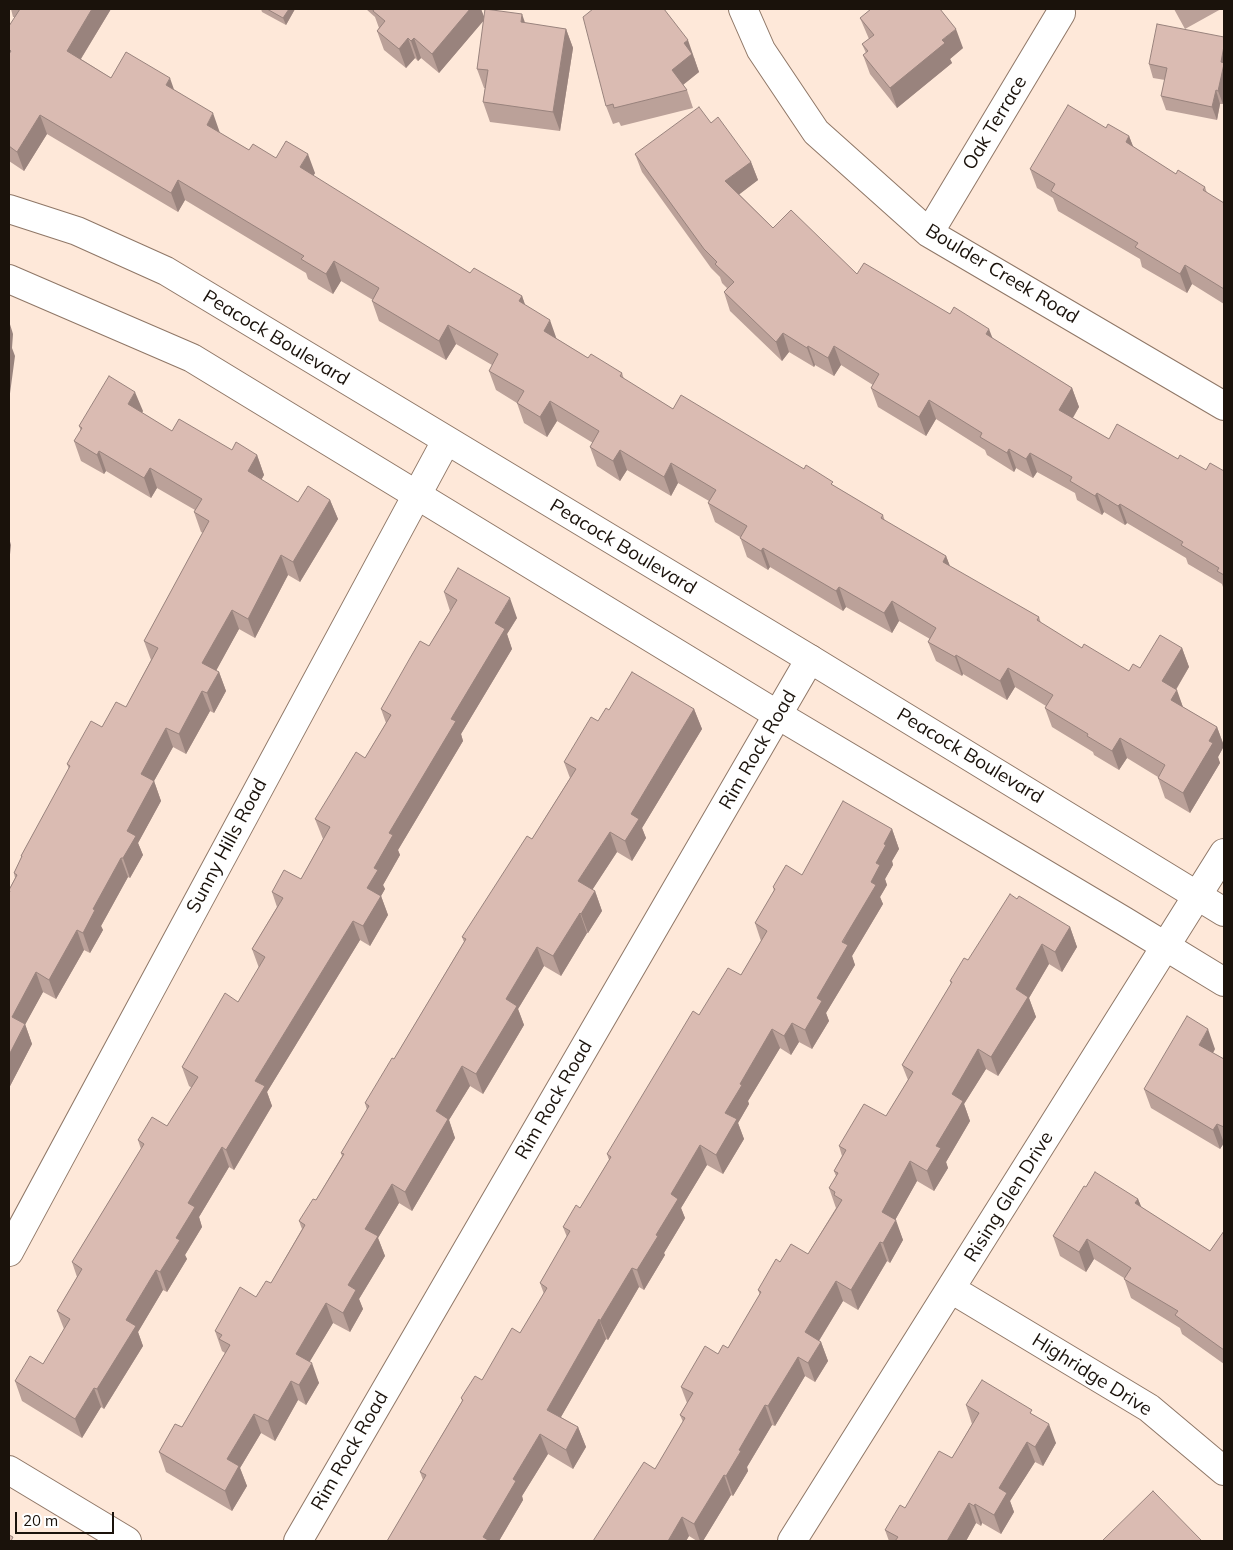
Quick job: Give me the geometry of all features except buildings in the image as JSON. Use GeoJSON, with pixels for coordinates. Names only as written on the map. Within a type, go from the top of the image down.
{"type":"FeatureCollection","features":[{"type":"Feature","properties":{"kind":"street","name":"Boulder Creek Road"},"geometry":{"type":"LineString","coordinates":[[743,9],[761,50],[816,132],[929,233],[1224,406]]}},
{"type":"Feature","properties":{"kind":"street","name":"Oak Terrace"},"geometry":{"type":"LineString","coordinates":[[929,233],[1061,13]]}},
{"type":"Feature","properties":{"kind":"street","name":"Peacock Boulevard"},"geometry":{"type":"LineString","coordinates":[[9,209],[77,231],[166,271],[1224,912]]}},
{"type":"Feature","properties":{"kind":"street"},"geometry":{"type":"LineString","coordinates":[[9,279],[192,358],[778,715],[1224,982]]}},
{"type":"Feature","properties":{"kind":"street","name":"Sunny Hills Road"},"geometry":{"type":"LineString","coordinates":[[9,1252],[446,441]]}},
{"type":"Feature","properties":{"kind":"street","name":"Rim Rock Road"},"geometry":{"type":"LineString","coordinates":[[298,1541],[810,660]]}},
{"type":"Feature","properties":{"kind":"street","name":"Rising Glen Drive"},"geometry":{"type":"LineString","coordinates":[[792,1541],[1224,853]]}},
{"type":"Feature","properties":{"kind":"street","name":"Highridge Drive"},"geometry":{"type":"LineString","coordinates":[[951,1289],[1149,1408],[1224,1471]]}},
{"type":"Feature","properties":{"kind":"street"},"geometry":{"type":"LineString","coordinates":[[9,1470],[127,1541]]}}]}
